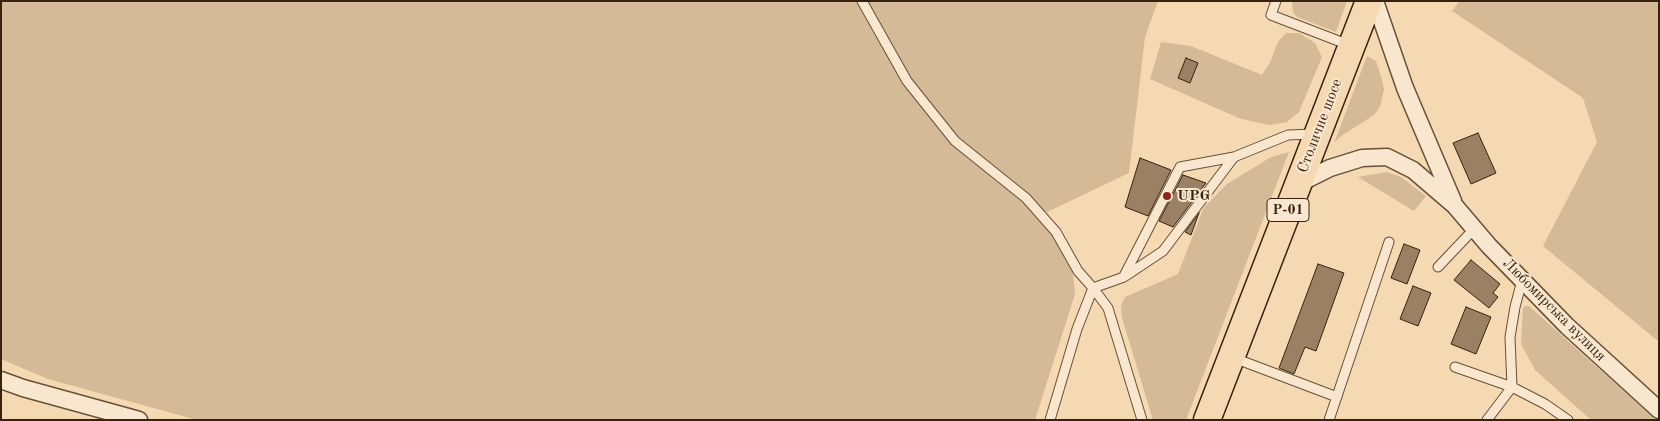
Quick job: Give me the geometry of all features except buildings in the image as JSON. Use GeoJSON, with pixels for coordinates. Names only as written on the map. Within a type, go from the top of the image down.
{"type":"FeatureCollection","features":[{"type":"Feature","properties":{"kind":"main road","name":"Столичне шосе"},"geometry":{"type":"LineString","coordinates":[[1207,420],[1369,1]]}},
{"type":"Feature","properties":{"kind":"street","name":"Любомирська вулиця"},"geometry":{"type":"LineString","coordinates":[[1374,1],[1405,88],[1454,206]]}},
{"type":"Feature","properties":{"kind":"street","name":"Любомирська вулиця"},"geometry":{"type":"LineString","coordinates":[[1298,184],[1330,168],[1362,158],[1388,157],[1413,170],[1454,206],[1567,326],[1659,410]]}},
{"type":"Feature","properties":{"kind":"street"},"geometry":{"type":"LineString","coordinates":[[1,380],[23,388],[139,420]]}},
{"type":"Feature","properties":{"kind":"lane"},"geometry":{"type":"LineString","coordinates":[[862,1],[907,81],[955,141],[1026,198],[1056,232],[1078,272],[1108,308],[1142,420]]}},
{"type":"Feature","properties":{"kind":"lane"},"geometry":{"type":"LineString","coordinates":[[1276,1],[1271,15],[1351,46]]}},
{"type":"Feature","properties":{"kind":"lane"},"geometry":{"type":"LineString","coordinates":[[1124,277],[1180,167],[1234,157],[1288,135],[1318,134]]}},
{"type":"Feature","properties":{"kind":"lane"},"geometry":{"type":"LineString","coordinates":[[1093,288],[1124,277],[1163,251],[1234,157]]}},
{"type":"Feature","properties":{"kind":"lane"},"geometry":{"type":"LineString","coordinates":[[1438,267],[1474,229]]}},
{"type":"Feature","properties":{"kind":"lane"},"geometry":{"type":"LineString","coordinates":[[1329,420],[1389,242]]}},
{"type":"Feature","properties":{"kind":"lane"},"geometry":{"type":"LineString","coordinates":[[1487,420],[1512,387],[1510,337],[1520,288],[1525,283]]}},
{"type":"Feature","properties":{"kind":"lane"},"geometry":{"type":"LineString","coordinates":[[1050,420],[1078,329],[1093,288]]}},
{"type":"Feature","properties":{"kind":"lane"},"geometry":{"type":"LineString","coordinates":[[1232,357],[1336,397]]}},
{"type":"Feature","properties":{"kind":"lane"},"geometry":{"type":"LineString","coordinates":[[1455,367],[1512,387],[1545,404],[1568,420]]}},
{"type":"Feature","properties":{"kind":"shaded area"},"geometry":{"type":"Polygon","coordinates":[[[1,1],[1158,1],[1145,37],[1129,173],[1043,214],[1072,262],[1075,294],[1035,420],[197,420],[48,379],[1,359],[1,1]]]}},
{"type":"Feature","properties":{"kind":"shaded area"},"geometry":{"type":"Polygon","coordinates":[[[1292,1],[1347,1],[1336,32],[1297,17],[1293,12],[1292,1]]]}},
{"type":"Feature","properties":{"kind":"shaded area"},"geometry":{"type":"Polygon","coordinates":[[[1459,1],[1659,1],[1659,342],[1543,246],[1597,142],[1583,98],[1452,11],[1459,1]]]}},
{"type":"Feature","properties":{"kind":"shaded area"},"geometry":{"type":"Polygon","coordinates":[[[1286,33],[1299,33],[1315,43],[1322,57],[1299,112],[1287,122],[1269,125],[1241,119],[1150,79],[1161,42],[1191,46],[1262,75],[1270,62],[1278,42],[1286,33]]]}},
{"type":"Feature","properties":{"kind":"shaded area"},"geometry":{"type":"Polygon","coordinates":[[[1367,56],[1376,61],[1381,76],[1384,89],[1380,107],[1374,115],[1341,136],[1334,143],[1367,56]]]}},
{"type":"Feature","properties":{"kind":"shaded area"},"geometry":{"type":"Polygon","coordinates":[[[1289,152],[1186,420],[1153,420],[1122,318],[1121,305],[1125,297],[1178,274],[1204,207],[1227,184],[1271,157],[1289,152]]]}},
{"type":"Feature","properties":{"kind":"shaded area"},"geometry":{"type":"Polygon","coordinates":[[[1387,172],[1401,177],[1426,196],[1414,211],[1358,177],[1387,172]]]}},
{"type":"Feature","properties":{"kind":"shaded area"},"geometry":{"type":"Polygon","coordinates":[[[1529,306],[1656,420],[1591,420],[1535,370],[1521,344],[1523,308],[1529,306]]]}},
{"type":"Feature","properties":{"kind":"place","name":"UPG"},"geometry":{"type":"Point","coordinates":[1167,196]}}]}
